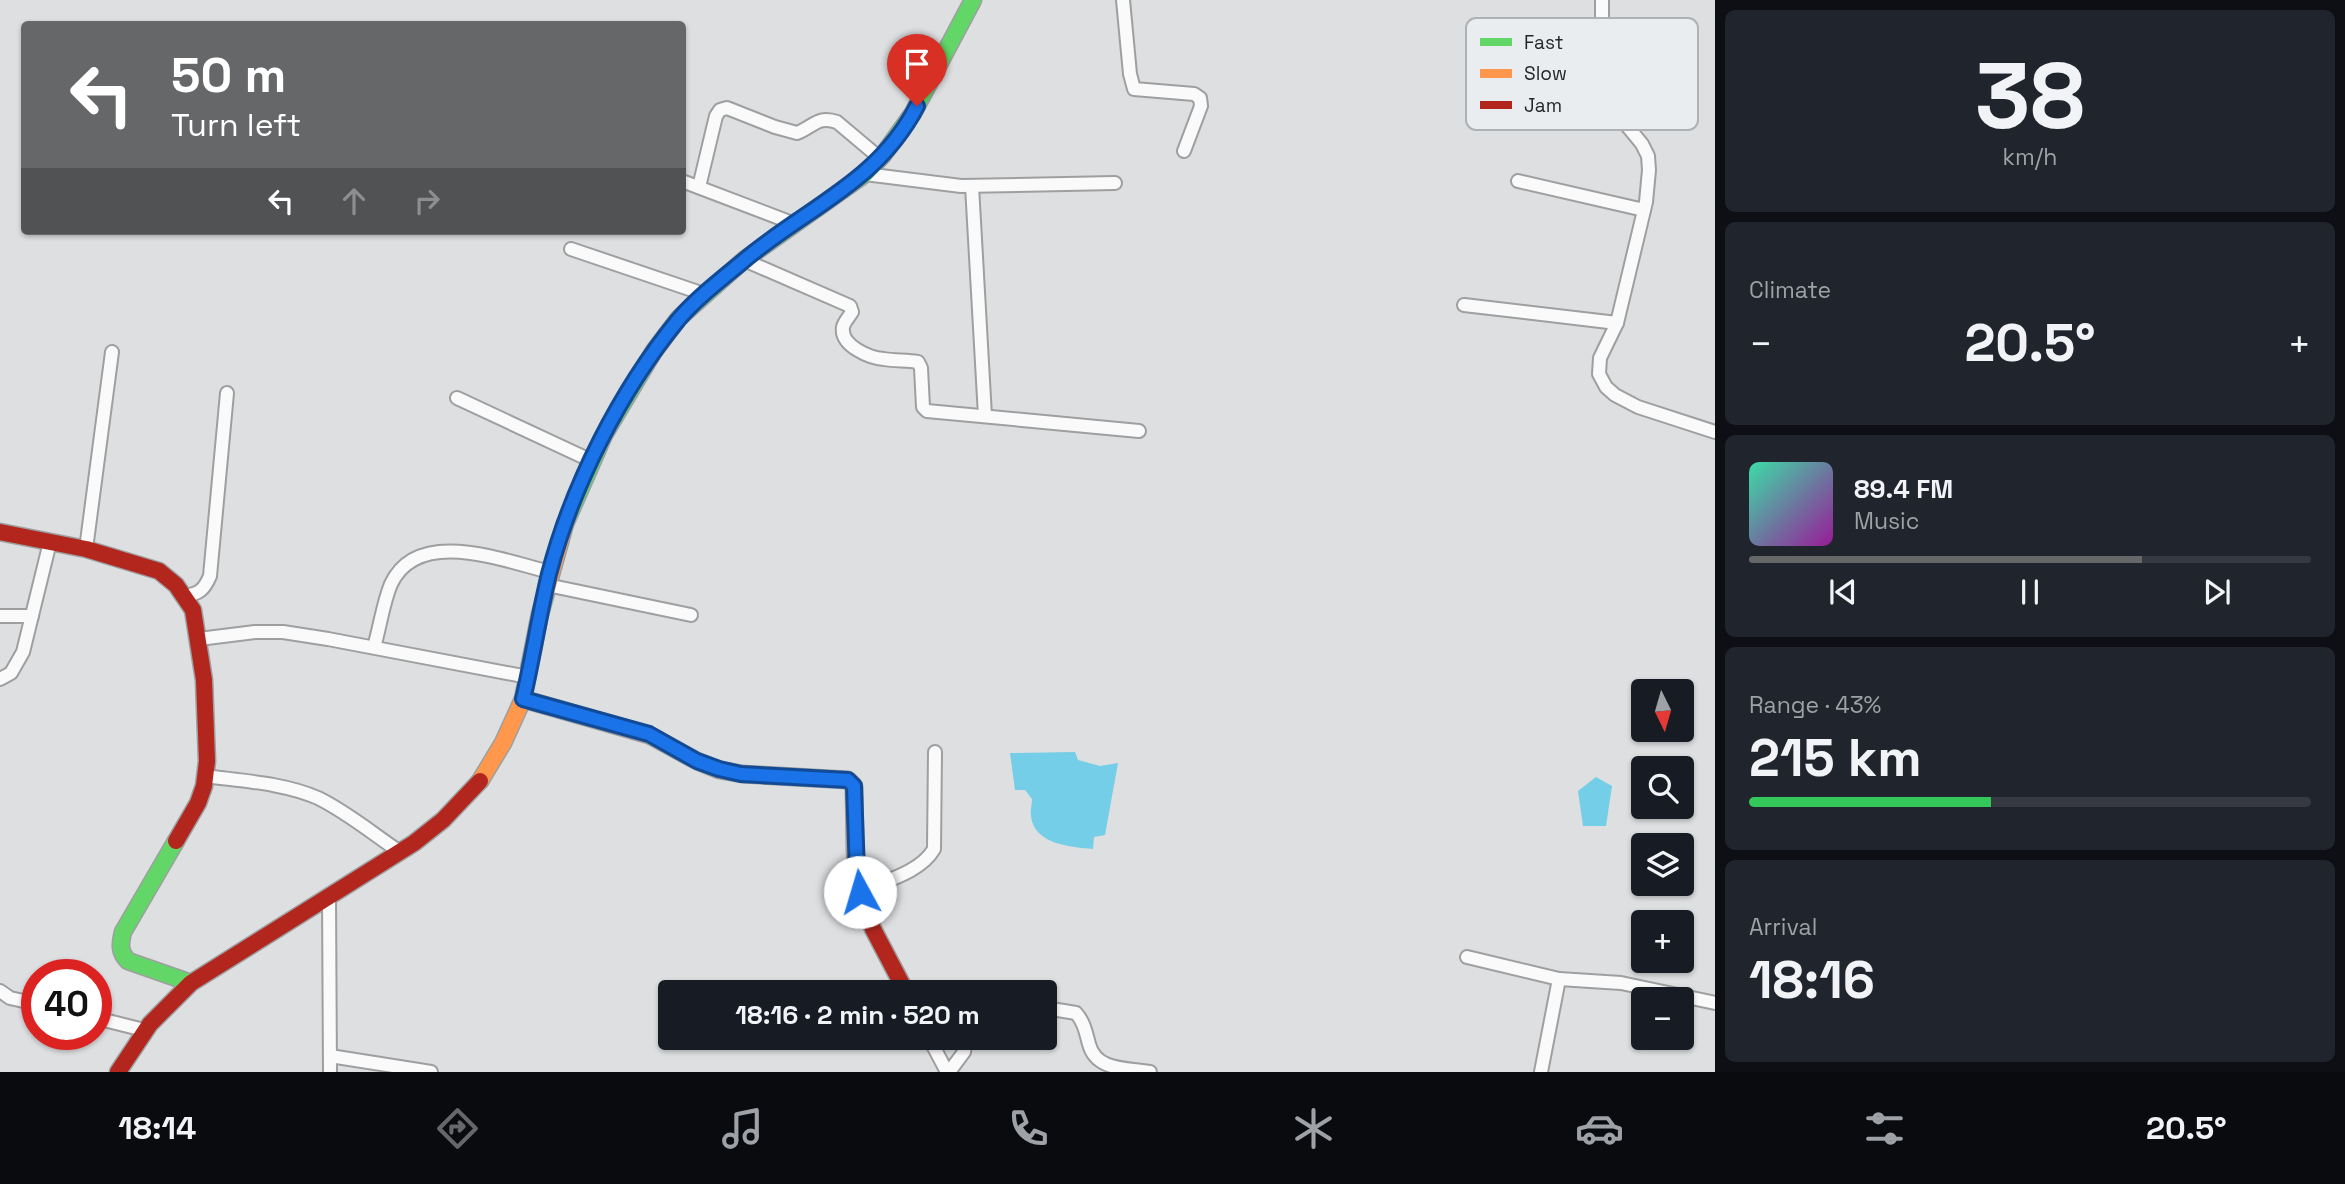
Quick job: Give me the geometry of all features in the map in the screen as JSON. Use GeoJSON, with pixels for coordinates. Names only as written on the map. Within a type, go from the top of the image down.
{"type":"FeatureCollection","features":[{"type":"Feature","properties":{"kind":"street"},"geometry":{"type":"LineString","coordinates":[[118,1072],[144,1030],[164,1006],[191,983],[400,852],[443,820],[475,788],[503,743],[523,699],[548,578],[568,514],[620,407],[654,351],[680,318],[744,260],[865,174],[881,159],[906,127],[973,0]]}},
{"type":"Feature","properties":{"kind":"street"},"geometry":{"type":"LineString","coordinates":[[1123,0],[1130,74],[1134,89],[1194,94],[1200,97],[1201,106],[1184,150]]}},
{"type":"Feature","properties":{"kind":"street"},"geometry":{"type":"LineString","coordinates":[[1602,0],[1602,18]]}},
{"type":"Feature","properties":{"kind":"street"},"geometry":{"type":"LineString","coordinates":[[698,187],[716,116],[720,110],[727,108],[797,133],[815,121],[829,119],[837,122],[881,159]]}},
{"type":"Feature","properties":{"kind":"street"},"geometry":{"type":"LineString","coordinates":[[1631,130],[1642,144],[1647,156],[1649,170],[1644,210],[1617,323],[1600,358],[1600,374],[1606,387],[1615,395],[1638,407],[1715,432]]}},
{"type":"Feature","properties":{"kind":"street"},"geometry":{"type":"LineString","coordinates":[[865,174],[938,185],[1115,183]]}},
{"type":"Feature","properties":{"kind":"street"},"geometry":{"type":"LineString","coordinates":[[1518,181],[1644,210]]}},
{"type":"Feature","properties":{"kind":"street"},"geometry":{"type":"LineString","coordinates":[[686,182],[795,224]]}},
{"type":"Feature","properties":{"kind":"street"},"geometry":{"type":"LineString","coordinates":[[972,186],[985,416]]}},
{"type":"Feature","properties":{"kind":"street"},"geometry":{"type":"LineString","coordinates":[[571,249],[704,294]]}},
{"type":"Feature","properties":{"kind":"street"},"geometry":{"type":"LineString","coordinates":[[744,260],[850,306],[852,312],[843,326],[844,334],[856,349],[883,359],[918,362],[921,368],[923,407],[927,411],[1139,431]]}},
{"type":"Feature","properties":{"kind":"street"},"geometry":{"type":"LineString","coordinates":[[1464,305],[1617,323]]}},
{"type":"Feature","properties":{"kind":"street"},"geometry":{"type":"LineString","coordinates":[[86,549],[111,352]]}},
{"type":"Feature","properties":{"kind":"street"},"geometry":{"type":"LineString","coordinates":[[184,596],[197,594],[205,588],[210,576],[227,393]]}},
{"type":"Feature","properties":{"kind":"street"},"geometry":{"type":"LineString","coordinates":[[457,398],[592,461]]}},
{"type":"Feature","properties":{"kind":"street"},"geometry":{"type":"LineString","coordinates":[[0,532],[86,549],[159,571],[176,584],[193,610],[204,680],[205,776],[198,803],[123,932],[120,943],[121,954],[128,961],[191,983]]}},
{"type":"Feature","properties":{"kind":"street"},"geometry":{"type":"LineString","coordinates":[[0,679],[11,673],[18,663],[50,542]]}},
{"type":"Feature","properties":{"kind":"street"},"geometry":{"type":"LineString","coordinates":[[374,647],[391,585],[400,570],[414,559],[446,550],[691,615]]}},
{"type":"Feature","properties":{"kind":"street"},"geometry":{"type":"LineString","coordinates":[[0,616],[32,616]]}},
{"type":"Feature","properties":{"kind":"street"},"geometry":{"type":"LineString","coordinates":[[199,639],[255,632],[283,632],[528,677]]}},
{"type":"Feature","properties":{"kind":"street"},"geometry":{"type":"LineString","coordinates":[[523,699],[649,734],[697,761],[719,769],[741,774],[848,780],[854,786],[860,892],[900,980]]}},
{"type":"Feature","properties":{"kind":"street"},"geometry":{"type":"LineString","coordinates":[[860,892],[929,859],[934,849],[935,752]]}},
{"type":"Feature","properties":{"kind":"street"},"geometry":{"type":"LineString","coordinates":[[205,776],[288,789],[316,797],[400,852]]}},
{"type":"Feature","properties":{"kind":"street"},"geometry":{"type":"LineString","coordinates":[[329,897],[330,1072]]}},
{"type":"Feature","properties":{"kind":"street"},"geometry":{"type":"LineString","coordinates":[[1467,957],[1559,979],[1621,984],[1715,1003]]}},
{"type":"Feature","properties":{"kind":"street"},"geometry":{"type":"LineString","coordinates":[[1541,1072],[1559,979]]}},
{"type":"Feature","properties":{"kind":"street"},"geometry":{"type":"LineString","coordinates":[[0,991],[10,998],[21,1000]]}},
{"type":"Feature","properties":{"kind":"street"},"geometry":{"type":"LineString","coordinates":[[1057,1010],[1076,1013],[1083,1020],[1093,1057],[1100,1063],[1150,1072]]}},
{"type":"Feature","properties":{"kind":"street"},"geometry":{"type":"LineString","coordinates":[[112,1022],[144,1030]]}},
{"type":"Feature","properties":{"kind":"street"},"geometry":{"type":"LineString","coordinates":[[936,1050],[948,1072],[964,1050]]}},
{"type":"Feature","properties":{"kind":"street"},"geometry":{"type":"LineString","coordinates":[[330,1056],[431,1072]]}},
{"type":"Feature","properties":{"kind":"water"},"geometry":{"type":"Polygon","coordinates":[[[1075,752],[1078,760],[1100,766],[1118,763],[1105,835],[1094,837],[1093,849],[1046,839],[1034,826],[1031,816],[1032,799],[1025,790],[1015,790],[1010,753],[1075,752]]]}},
{"type":"Feature","properties":{"kind":"water"},"geometry":{"type":"Polygon","coordinates":[[[1596,777],[1612,786],[1606,826],[1583,826],[1578,791],[1596,777]]]}},
{"type":"Feature","properties":{"kind":"traffic: fast"},"geometry":{"type":"LineString","coordinates":[[565,524],[604,435],[654,351],[679,318],[744,260],[865,174],[883,155],[913,113],[973,0]]}},
{"type":"Feature","properties":{"kind":"traffic: fast"},"geometry":{"type":"LineString","coordinates":[[176,841],[123,932],[121,948],[128,961],[191,983]]}},
{"type":"Feature","properties":{"kind":"traffic: slow"},"geometry":{"type":"LineString","coordinates":[[480,781],[503,743],[523,699],[540,614],[565,524]]}},
{"type":"Feature","properties":{"kind":"traffic: slow"},"geometry":{"type":"LineString","coordinates":[[523,699],[649,735],[719,770],[742,774],[848,780],[854,786],[858,885]]}},
{"type":"Feature","properties":{"kind":"traffic: jam"},"geometry":{"type":"LineString","coordinates":[[0,532],[86,549],[159,571],[176,585],[193,610],[204,680],[207,761],[204,786],[198,803],[176,841]]}},
{"type":"Feature","properties":{"kind":"traffic: jam"},"geometry":{"type":"LineString","coordinates":[[118,1072],[150,1024],[191,983],[414,843],[443,820],[480,781]]}},
{"type":"Feature","properties":{"kind":"traffic: jam"},"geometry":{"type":"LineString","coordinates":[[858,885],[873,929],[900,980]]}},
{"type":"Feature","properties":{"kind":"route"},"geometry":{"type":"LineString","coordinates":[[860,892],[854,786],[848,780],[741,774],[719,769],[697,761],[649,734],[523,699],[543,600],[568,514],[604,435],[654,351],[680,318],[744,260],[865,174],[881,159],[906,127],[917,106]]}}]}
